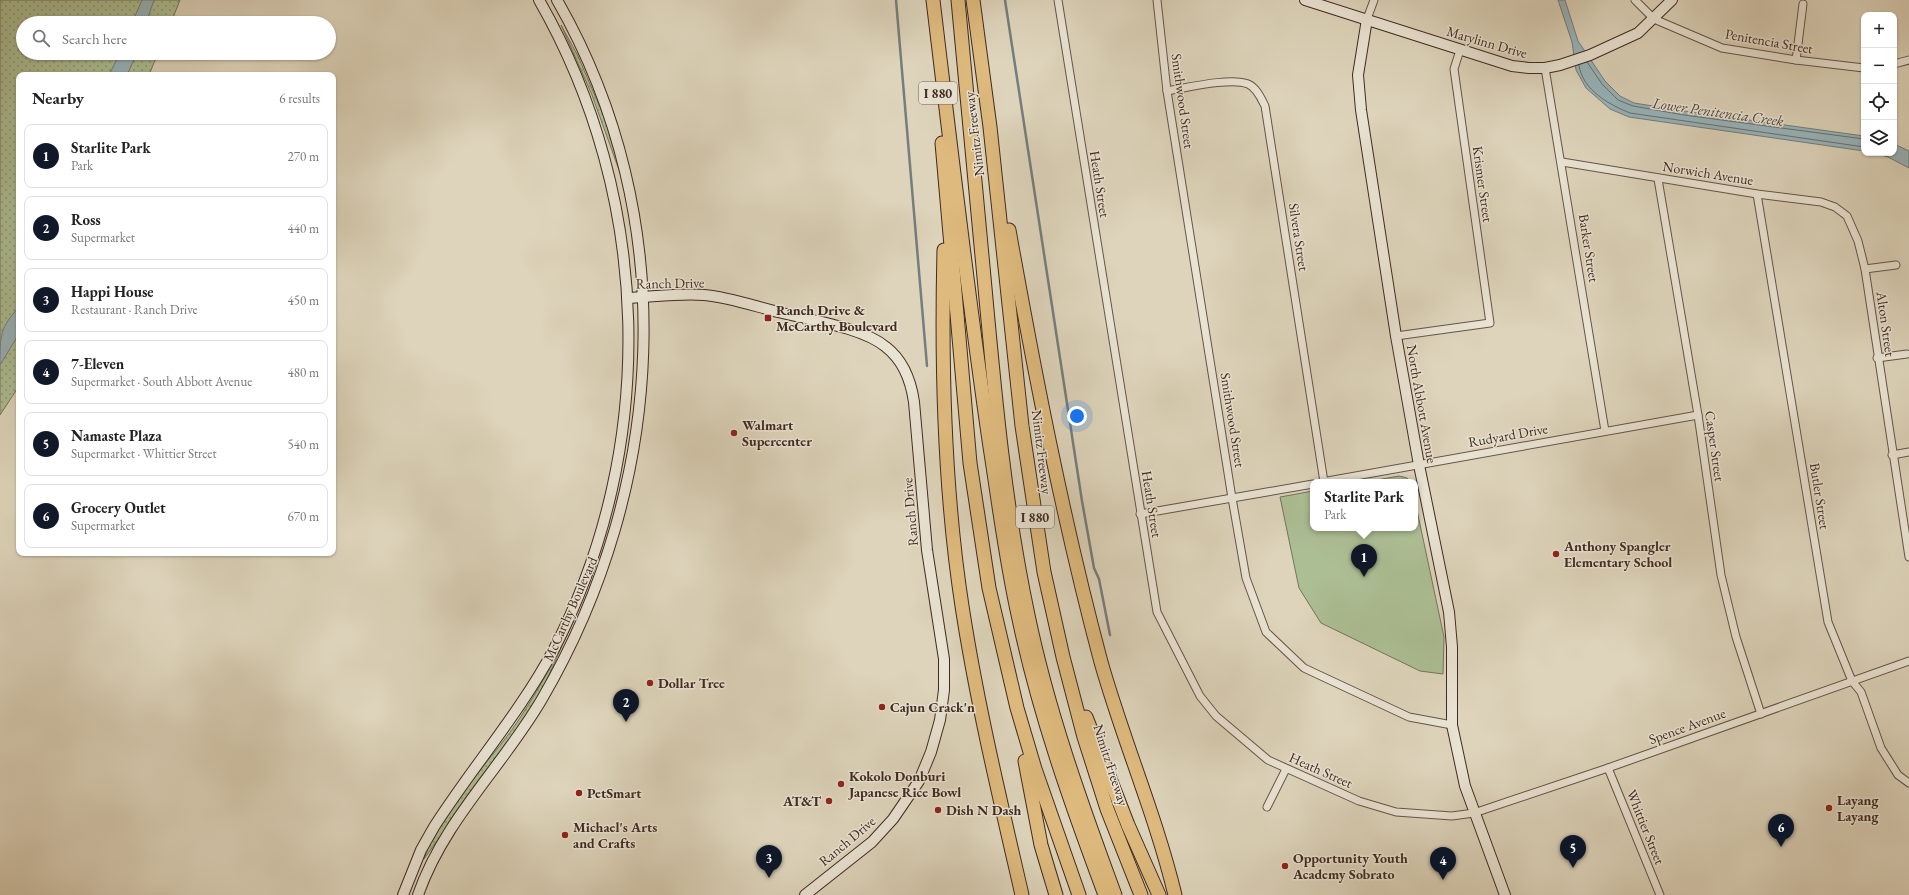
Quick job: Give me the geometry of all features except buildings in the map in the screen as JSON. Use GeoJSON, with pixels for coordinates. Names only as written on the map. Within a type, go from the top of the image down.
{"type":"FeatureCollection","features":[{"type":"Feature","properties":{"kind":"highway","name":"I 880"},"geometry":{"type":"LineString","coordinates":[[928,0],[970,463],[989,588],[1017,708],[1035,769],[1079,895]]}},
{"type":"Feature","properties":{"kind":"highway"},"geometry":{"type":"LineString","coordinates":[[933,0],[960,230],[1008,568],[1022,633],[1047,729],[1076,819],[1115,895]]}},
{"type":"Feature","properties":{"kind":"highway"},"geometry":{"type":"LineString","coordinates":[[958,0],[995,399],[1017,558],[1028,617],[1054,719],[1102,872],[1105,895]]}},
{"type":"Feature","properties":{"kind":"highway","name":"Nimitz Freeway"},"geometry":{"type":"LineString","coordinates":[[973,0],[990,127],[1030,490],[1044,572],[1063,657],[1084,737],[1105,802],[1141,895]]}},
{"type":"Feature","properties":{"kind":"highway"},"geometry":{"type":"LineString","coordinates":[[990,127],[1034,369],[1088,611],[1117,714],[1166,859],[1175,895]]}},
{"type":"Feature","properties":{"kind":"highway"},"geometry":{"type":"LineString","coordinates":[[945,186],[942,301],[944,421],[957,567],[962,606],[982,717],[1022,895]]}},
{"type":"Feature","properties":{"kind":"highway"},"geometry":{"type":"LineString","coordinates":[[1063,657],[1128,825],[1159,895]]}},
{"type":"Feature","properties":{"kind":"highway"},"geometry":{"type":"LineString","coordinates":[[1017,708],[1035,819],[1056,895]]}},
{"type":"Feature","properties":{"kind":"street","name":"McCarthy Boulevard"},"geometry":{"type":"LineString","coordinates":[[403,895],[421,850],[434,827],[449,804],[514,716],[542,671],[565,626],[585,578],[608,503],[621,437],[628,373],[628,298],[626,266],[616,203],[599,139],[577,76],[539,0]]}},
{"type":"Feature","properties":{"kind":"street","name":"McCarthy Boulevard"},"geometry":{"type":"LineString","coordinates":[[418,895],[423,881],[447,834],[541,701],[567,655],[599,582],[624,502],[636,439],[644,352],[644,297],[637,233],[631,200],[614,134],[591,71],[557,0]]}},
{"type":"Feature","properties":{"kind":"street","name":"Heath Street"},"geometry":{"type":"LineString","coordinates":[[1058,0],[1157,612],[1200,696],[1216,716],[1268,760],[1359,801],[1396,812],[1452,816],[1474,812]]}},
{"type":"Feature","properties":{"kind":"street","name":"Smithwood Street"},"geometry":{"type":"LineString","coordinates":[[1157,0],[1167,91],[1232,498],[1246,578],[1266,632],[1304,668],[1409,717],[1452,725]]}},
{"type":"Feature","properties":{"kind":"street","name":"Marylinn Drive"},"geometry":{"type":"LineString","coordinates":[[1305,0],[1512,66],[1545,68],[1572,62],[1638,33],[1672,0]]}},
{"type":"Feature","properties":{"kind":"street","name":"North Abbott Avenue"},"geometry":{"type":"LineString","coordinates":[[1374,0],[1367,19],[1359,60],[1359,95],[1396,336],[1419,465],[1448,612],[1452,646],[1452,725],[1465,786],[1505,895]]}},
{"type":"Feature","properties":{"kind":"street","name":"Penitencia Street"},"geometry":{"type":"LineString","coordinates":[[1635,0],[1654,19],[1722,48],[1796,60],[1861,68]]}},
{"type":"Feature","properties":{"kind":"street"},"geometry":{"type":"LineString","coordinates":[[1796,60],[1803,4]]}},
{"type":"Feature","properties":{"kind":"street","name":"Krismer Street"},"geometry":{"type":"LineString","coordinates":[[1396,336],[1490,323],[1454,69],[1460,50]]}},
{"type":"Feature","properties":{"kind":"street"},"geometry":{"type":"LineString","coordinates":[[1897,63],[1909,60]]}},
{"type":"Feature","properties":{"kind":"street","name":"Barker Street"},"geometry":{"type":"LineString","coordinates":[[1545,68],[1562,162],[1605,432]]}},
{"type":"Feature","properties":{"kind":"street","name":"Silvera Street"},"geometry":{"type":"LineString","coordinates":[[1167,91],[1232,81],[1248,84],[1259,94],[1265,106],[1323,479]]}},
{"type":"Feature","properties":{"kind":"street","name":"Norwich Avenue"},"geometry":{"type":"LineString","coordinates":[[1562,162],[1658,179],[1821,202],[1835,207],[1848,216]]}},
{"type":"Feature","properties":{"kind":"street","name":"Casper Street"},"geometry":{"type":"LineString","coordinates":[[1658,179],[1698,415],[1721,575],[1736,637],[1761,714]]}},
{"type":"Feature","properties":{"kind":"street","name":"Butler Street"},"geometry":{"type":"LineString","coordinates":[[1757,194],[1828,622],[1852,681],[1862,692],[1881,748],[1898,775],[1909,783]]}},
{"type":"Feature","properties":{"kind":"street","name":"Alton Street"},"geometry":{"type":"LineString","coordinates":[[1848,216],[1858,241],[1864,269],[1909,557]]}},
{"type":"Feature","properties":{"kind":"street"},"geometry":{"type":"LineString","coordinates":[[1864,269],[1896,264]]}},
{"type":"Feature","properties":{"kind":"street","name":"Ranch Drive"},"geometry":{"type":"LineString","coordinates":[[628,298],[687,294],[712,296],[864,334],[887,348],[896,357],[904,367],[912,390],[927,550],[944,659],[944,690],[940,720],[932,752],[924,771],[911,794],[893,819],[872,842],[805,895]]}},
{"type":"Feature","properties":{"kind":"street"},"geometry":{"type":"LineString","coordinates":[[1877,358],[1907,354]]}},
{"type":"Feature","properties":{"kind":"street","name":"Rudyard Drive"},"geometry":{"type":"LineString","coordinates":[[1340,479],[1698,415]]}},
{"type":"Feature","properties":{"kind":"street"},"geometry":{"type":"LineString","coordinates":[[1892,455],[1909,452]]}},
{"type":"Feature","properties":{"kind":"street"},"geometry":{"type":"LineString","coordinates":[[1140,514],[1310,485]]}},
{"type":"Feature","properties":{"kind":"street","name":"Spence Avenue"},"geometry":{"type":"LineString","coordinates":[[1474,812],[1608,768],[1909,661]]}},
{"type":"Feature","properties":{"kind":"street","name":"Whittier Street"},"geometry":{"type":"LineString","coordinates":[[1608,768],[1660,895]]}},
{"type":"Feature","properties":{"kind":"street"},"geometry":{"type":"LineString","coordinates":[[1267,807],[1286,769]]}},
{"type":"Feature","properties":{"kind":"green space"},"geometry":{"type":"Polygon","coordinates":[[[0,0],[180,0],[174,16],[16,16],[16,60],[155,60],[150,72],[16,72],[16,391],[0,415],[0,0]]]}},
{"type":"Feature","properties":{"kind":"green space"},"geometry":{"type":"Polygon","coordinates":[[[561,25],[578,56],[608,126],[623,181],[592,95],[561,25]]]}},
{"type":"Feature","properties":{"kind":"green space"},"geometry":{"type":"Polygon","coordinates":[[[1399,476],[1408,479],[1382,479],[1399,476]]]}},
{"type":"Feature","properties":{"kind":"green space"},"geometry":{"type":"Polygon","coordinates":[[[1310,492],[1310,531],[1418,531],[1418,515],[1444,637],[1443,674],[1420,671],[1321,623],[1299,588],[1280,497],[1310,492]]]}},
{"type":"Feature","properties":{"kind":"green space"},"geometry":{"type":"Polygon","coordinates":[[[573,622],[536,703],[424,859],[431,842],[450,809],[511,731],[528,705],[552,664],[573,622]]]}},
{"type":"Feature","properties":{"kind":"water"},"geometry":{"type":"Polygon","coordinates":[[[142,0],[154,0],[148,16],[135,16],[142,0]]]}},
{"type":"Feature","properties":{"kind":"water"},"geometry":{"type":"Polygon","coordinates":[[[1558,0],[1565,0],[1578,41],[1605,81],[1620,96],[1634,103],[1861,136],[1861,151],[1629,117],[1610,109],[1586,88],[1576,70],[1572,42],[1558,0]]]}},
{"type":"Feature","properties":{"kind":"water"},"geometry":{"type":"Polygon","coordinates":[[[116,60],[134,60],[128,72],[110,72],[116,60]]]}},
{"type":"Feature","properties":{"kind":"water"},"geometry":{"type":"Polygon","coordinates":[[[1897,145],[1909,151],[1909,168],[1884,156],[1897,156],[1897,145]]]}},
{"type":"Feature","properties":{"kind":"water"},"geometry":{"type":"Polygon","coordinates":[[[16,310],[16,339],[0,365],[2,333],[16,310]]]}},
{"type":"Feature","properties":{"kind":"waterway"},"geometry":{"type":"LineString","coordinates":[[896,0],[927,366]]}},
{"type":"Feature","properties":{"kind":"waterway"},"geometry":{"type":"LineString","coordinates":[[1005,0],[1082,501],[1094,568],[1099,579],[1110,635]]}},
{"type":"Feature","properties":{"kind":"place","name":"Ranch Drive & McCarthy Boulevard"},"geometry":{"type":"Point","coordinates":[768,318]}},
{"type":"Feature","properties":{"kind":"place","name":"Walmart Supercenter"},"geometry":{"type":"Point","coordinates":[734,433]}},
{"type":"Feature","properties":{"kind":"place","name":"Anthony Spangler Elementary School"},"geometry":{"type":"Point","coordinates":[1556,554]}},
{"type":"Feature","properties":{"kind":"place","name":"Starlite Park"},"geometry":{"type":"Point","coordinates":[1364,577]}},
{"type":"Feature","properties":{"kind":"place","name":"Dollar Tree"},"geometry":{"type":"Point","coordinates":[650,683]}},
{"type":"Feature","properties":{"kind":"place","name":"Cajun Crack'n"},"geometry":{"type":"Point","coordinates":[882,707]}},
{"type":"Feature","properties":{"kind":"place","name":"Ross"},"geometry":{"type":"Point","coordinates":[626,722]}},
{"type":"Feature","properties":{"kind":"place","name":"Kokolo Donburi Japanese Rice Bowl"},"geometry":{"type":"Point","coordinates":[841,784]}},
{"type":"Feature","properties":{"kind":"place","name":"PetSmart"},"geometry":{"type":"Point","coordinates":[579,793]}},
{"type":"Feature","properties":{"kind":"place","name":"AT&T"},"geometry":{"type":"Point","coordinates":[829,801]}},
{"type":"Feature","properties":{"kind":"place","name":"Layang Layang"},"geometry":{"type":"Point","coordinates":[1829,808]}},
{"type":"Feature","properties":{"kind":"place","name":"Dish N Dash"},"geometry":{"type":"Point","coordinates":[938,810]}},
{"type":"Feature","properties":{"kind":"place","name":"Michael's Arts and Crafts"},"geometry":{"type":"Point","coordinates":[565,835]}},
{"type":"Feature","properties":{"kind":"place","name":"Grocery Outlet"},"geometry":{"type":"Point","coordinates":[1781,847]}},
{"type":"Feature","properties":{"kind":"place","name":"Opportunity Youth Academy Sobrato"},"geometry":{"type":"Point","coordinates":[1285,866]}},
{"type":"Feature","properties":{"kind":"place","name":"Namaste Plaza"},"geometry":{"type":"Point","coordinates":[1573,868]}},
{"type":"Feature","properties":{"kind":"place","name":"Happi House"},"geometry":{"type":"Point","coordinates":[769,878]}},
{"type":"Feature","properties":{"kind":"place","name":"7-Eleven"},"geometry":{"type":"Point","coordinates":[1443,880]}},
{"type":"Feature","properties":{"kind":"water label","name":"Lower Penitencia Creek"},"geometry":{"type":"Point","coordinates":[1718,112]}}]}
